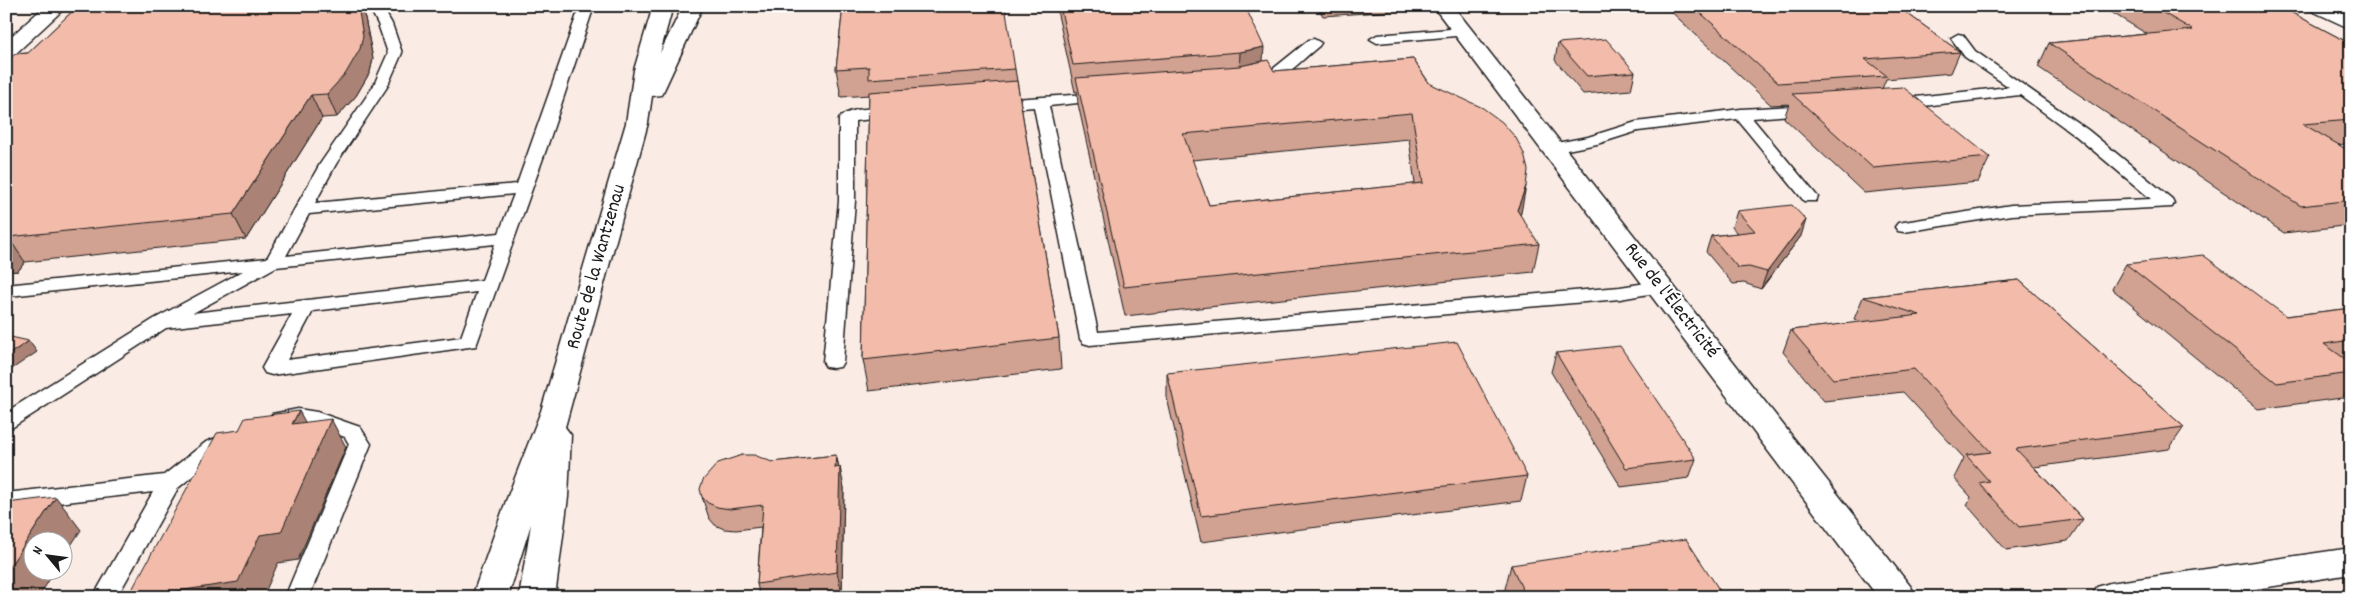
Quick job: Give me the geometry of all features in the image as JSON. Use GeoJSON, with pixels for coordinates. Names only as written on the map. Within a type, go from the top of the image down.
{"type":"FeatureCollection","features":[{"type":"Feature","properties":{"kind":"main road"},"geometry":{"type":"LineString","coordinates":[[6,52],[57,6]]}},
{"type":"Feature","properties":{"kind":"main road","name":"Route de la Wantzenau"},"geometry":{"type":"LineString","coordinates":[[490,597],[522,500],[556,411],[637,123],[645,70],[663,6]]}},
{"type":"Feature","properties":{"kind":"main road","name":"Route de la Wantzenau"},"geometry":{"type":"LineString","coordinates":[[637,123],[693,6]]}},
{"type":"Feature","properties":{"kind":"main road","name":"Rue de l'Électricité"},"geometry":{"type":"LineString","coordinates":[[1443,6],[1898,597]]}},
{"type":"Feature","properties":{"kind":"main road"},"geometry":{"type":"LineString","coordinates":[[2317,6],[2351,23]]}},
{"type":"Feature","properties":{"kind":"main road","name":"Route de la Wantzenau"},"geometry":{"type":"LineString","coordinates":[[537,597],[552,497],[556,411]]}},
{"type":"Feature","properties":{"kind":"main road"},"geometry":{"type":"LineString","coordinates":[[2110,597],[2351,561]]}},
{"type":"Feature","properties":{"kind":"lane"},"geometry":{"type":"LineString","coordinates":[[6,422],[161,323],[273,262],[328,164],[380,87],[395,53],[385,24],[375,6]]}},
{"type":"Feature","properties":{"kind":"lane"},"geometry":{"type":"LineString","coordinates":[[306,306],[272,368],[469,342],[587,6]]}},
{"type":"Feature","properties":{"kind":"lane"},"geometry":{"type":"LineString","coordinates":[[1377,39],[1462,32]]}},
{"type":"Feature","properties":{"kind":"lane"},"geometry":{"type":"LineString","coordinates":[[1904,227],[2011,210],[2166,203],[2110,156],[2023,90],[1970,54],[1958,38]]}},
{"type":"Feature","properties":{"kind":"lane"},"geometry":{"type":"LineString","coordinates":[[1239,85],[1270,78],[1314,43]]}},
{"type":"Feature","properties":{"kind":"lane"},"geometry":{"type":"LineString","coordinates":[[1881,105],[2023,90]]}},
{"type":"Feature","properties":{"kind":"lane"},"geometry":{"type":"LineString","coordinates":[[983,106],[1114,96]]}},
{"type":"Feature","properties":{"kind":"lane"},"geometry":{"type":"LineString","coordinates":[[1041,102],[1090,339],[1620,294],[1659,287]]}},
{"type":"Feature","properties":{"kind":"lane"},"geometry":{"type":"LineString","coordinates":[[1552,148],[1591,141],[1636,127],[1741,114],[1825,110]]}},
{"type":"Feature","properties":{"kind":"lane"},"geometry":{"type":"LineString","coordinates":[[833,362],[847,201],[847,119],[859,115],[906,112]]}},
{"type":"Feature","properties":{"kind":"lane"},"geometry":{"type":"LineString","coordinates":[[1741,114],[1810,197]]}},
{"type":"Feature","properties":{"kind":"lane"},"geometry":{"type":"LineString","coordinates":[[303,209],[524,188]]}},
{"type":"Feature","properties":{"kind":"lane"},"geometry":{"type":"LineString","coordinates":[[9,290],[506,238]]}},
{"type":"Feature","properties":{"kind":"lane"},"geometry":{"type":"LineString","coordinates":[[161,323],[489,285]]}},
{"type":"Feature","properties":{"kind":"lane"},"geometry":{"type":"LineString","coordinates":[[105,597],[170,482],[214,447],[252,428],[290,415],[317,419],[353,432],[360,444],[297,597]]}},
{"type":"Feature","properties":{"kind":"lane"},"geometry":{"type":"LineString","coordinates":[[6,501],[170,482]]}},
{"type":"Feature","properties":{"kind":"shaded area"},"geometry":{"type":"Polygon","coordinates":[[[6,6],[2351,6],[2351,597],[6,597],[6,6]]]}},
{"type":"Feature","properties":{"kind":"building"},"geometry":{"type":"Polygon","coordinates":[[[78,6],[358,6],[363,36],[360,49],[346,73],[327,94],[311,95],[233,214],[8,237],[6,239],[6,62],[15,54],[28,53],[78,6]]]}},
{"type":"Feature","properties":{"kind":"building"},"geometry":{"type":"Polygon","coordinates":[[[843,6],[1005,6],[1015,69],[869,79],[869,67],[836,69],[843,6]]]}},
{"type":"Feature","properties":{"kind":"building"},"geometry":{"type":"Polygon","coordinates":[[[1060,6],[1245,6],[1264,47],[1240,52],[1073,65],[1060,6]]]}},
{"type":"Feature","properties":{"kind":"building"},"geometry":{"type":"Polygon","coordinates":[[[1693,6],[1897,6],[1960,52],[1865,59],[1887,76],[1778,83],[1693,6]]]}},
{"type":"Feature","properties":{"kind":"building"},"geometry":{"type":"Polygon","coordinates":[[[2151,6],[2279,6],[2351,44],[2351,120],[2303,124],[2351,152],[2351,200],[2301,206],[2049,43],[2193,30],[2151,6]]]}},
{"type":"Feature","properties":{"kind":"building"},"geometry":{"type":"Polygon","coordinates":[[[1606,39],[1635,72],[1587,76],[1558,43],[1606,39]]]}},
{"type":"Feature","properties":{"kind":"building"},"geometry":{"type":"Polygon","coordinates":[[[1413,59],[1429,83],[1483,108],[1502,122],[1516,138],[1524,154],[1528,170],[1526,186],[1517,210],[1539,244],[1124,287],[1076,78],[1240,66],[1268,60],[1274,71],[1413,59]],[[1412,113],[1183,134],[1209,205],[1423,183],[1412,113]]]}},
{"type":"Feature","properties":{"kind":"building"},"geometry":{"type":"Polygon","coordinates":[[[1017,81],[1059,338],[863,360],[869,92],[1017,81]]]}},
{"type":"Feature","properties":{"kind":"building"},"geometry":{"type":"Polygon","coordinates":[[[1903,87],[1990,157],[1873,168],[1792,94],[1903,87]]]}},
{"type":"Feature","properties":{"kind":"building"},"geometry":{"type":"Polygon","coordinates":[[[1792,205],[1806,220],[1767,272],[1749,267],[1738,268],[1711,236],[1755,231],[1737,211],[1792,205]]]}},
{"type":"Feature","properties":{"kind":"building"},"geometry":{"type":"Polygon","coordinates":[[[2203,255],[2286,316],[2351,308],[2351,340],[2324,344],[2351,363],[2351,373],[2277,383],[2126,264],[2203,255]]]}},
{"type":"Feature","properties":{"kind":"building"},"geometry":{"type":"Polygon","coordinates":[[[2019,280],[2184,427],[2016,449],[2083,519],[2019,527],[1979,483],[1989,481],[1966,455],[1991,452],[1914,369],[1833,379],[1791,330],[1920,315],[1863,297],[2019,280]]]}},
{"type":"Feature","properties":{"kind":"building"},"geometry":{"type":"Polygon","coordinates":[[[6,336],[29,341],[6,356],[6,336]]]}},
{"type":"Feature","properties":{"kind":"building"},"geometry":{"type":"Polygon","coordinates":[[[1457,342],[1527,476],[1201,516],[1167,373],[1457,342]]]}},
{"type":"Feature","properties":{"kind":"building"},"geometry":{"type":"Polygon","coordinates":[[[1620,346],[1696,459],[1626,468],[1556,353],[1620,346]]]}},
{"type":"Feature","properties":{"kind":"building"},"geometry":{"type":"Polygon","coordinates":[[[299,411],[292,424],[331,419],[281,532],[260,535],[238,582],[128,597],[217,433],[239,430],[245,418],[299,411]]]}},
{"type":"Feature","properties":{"kind":"building"},"geometry":{"type":"Polygon","coordinates":[[[742,455],[754,455],[772,462],[836,455],[835,468],[840,467],[837,572],[757,584],[763,505],[730,509],[717,507],[708,503],[702,497],[700,489],[703,480],[718,463],[742,455]]]}},
{"type":"Feature","properties":{"kind":"building"},"geometry":{"type":"Polygon","coordinates":[[[56,497],[34,530],[22,530],[22,548],[6,572],[6,503],[56,497]]]}},
{"type":"Feature","properties":{"kind":"building"},"geometry":{"type":"Polygon","coordinates":[[[1686,539],[1724,597],[1526,597],[1511,565],[1686,539]]]}}]}
